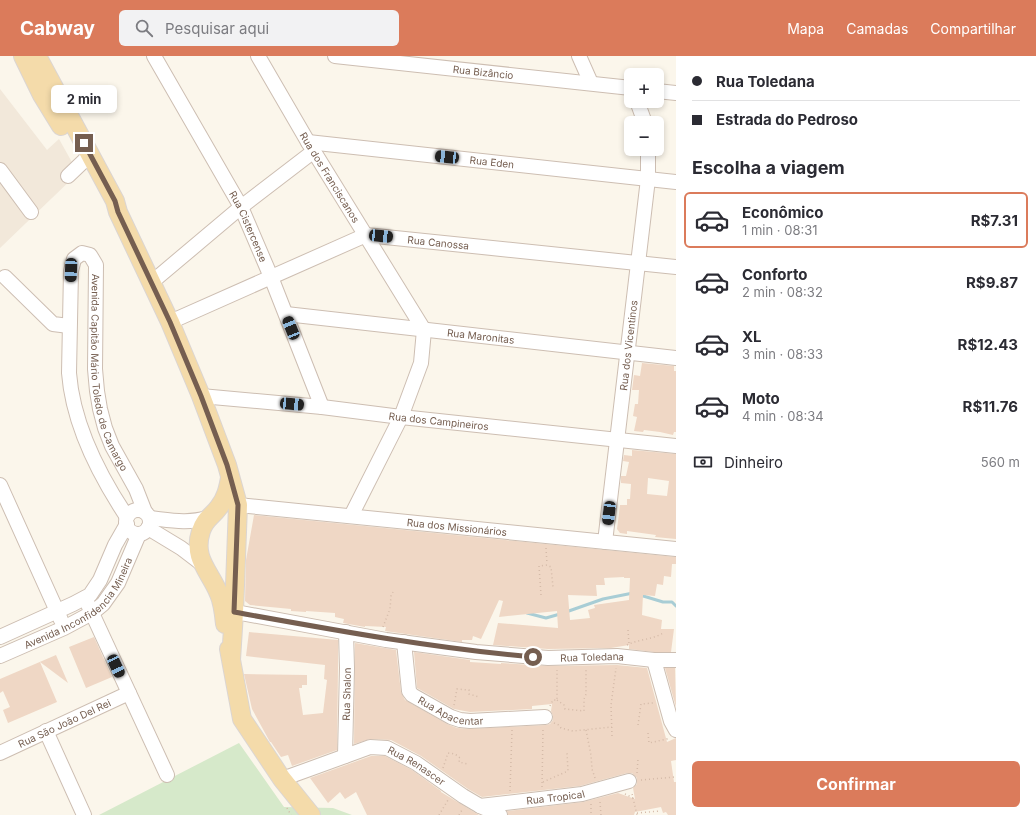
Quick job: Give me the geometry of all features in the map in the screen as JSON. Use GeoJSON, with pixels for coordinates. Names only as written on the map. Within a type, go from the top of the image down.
{"type":"FeatureCollection","features":[{"type":"Feature","properties":{"kind":"main road"},"geometry":{"type":"LineString","coordinates":[[22,56],[42,95],[86,159]]}},
{"type":"Feature","properties":{"kind":"main road"},"geometry":{"type":"LineString","coordinates":[[37,56],[106,203],[118,212],[152,282],[201,396],[227,465],[238,505],[236,560],[229,611],[231,660],[242,719],[282,779],[311,815]]}},
{"type":"Feature","properties":{"kind":"main road"},"geometry":{"type":"LineString","coordinates":[[229,611],[203,566],[199,554],[199,538],[203,525],[226,494],[230,478]]}},
{"type":"Feature","properties":{"kind":"main road"},"geometry":{"type":"LineString","coordinates":[[211,515],[223,509],[238,505]]}},
{"type":"Feature","properties":{"kind":"main road"},"geometry":{"type":"LineString","coordinates":[[203,566],[214,569],[223,567],[236,560]]}},
{"type":"Feature","properties":{"kind":"main road"},"geometry":{"type":"LineString","coordinates":[[282,779],[319,815]]}},
{"type":"Feature","properties":{"kind":"street","name":"Rua Cistercense"},"geometry":{"type":"LineString","coordinates":[[154,56],[241,207],[286,314],[322,407]]}},
{"type":"Feature","properties":{"kind":"street","name":"Rua dos Franciscanos"},"geometry":{"type":"LineString","coordinates":[[258,56],[311,146],[424,330]]}},
{"type":"Feature","properties":{"kind":"street","name":"Rua Bizâncio"},"geometry":{"type":"LineString","coordinates":[[335,56],[624,87]]}},
{"type":"Feature","properties":{"kind":"street"},"geometry":{"type":"LineString","coordinates":[[579,56],[591,83]]}},
{"type":"Feature","properties":{"kind":"street"},"geometry":{"type":"LineString","coordinates":[[664,91],[676,92]]}},
{"type":"Feature","properties":{"kind":"street"},"geometry":{"type":"LineString","coordinates":[[152,282],[311,146]]}},
{"type":"Feature","properties":{"kind":"street","name":"Rua Eden"},"geometry":{"type":"LineString","coordinates":[[311,146],[676,182]]}},
{"type":"Feature","properties":{"kind":"street","name":"Rua dos Vicentinos"},"geometry":{"type":"LineString","coordinates":[[606,542],[648,179],[648,156]]}},
{"type":"Feature","properties":{"kind":"street"},"geometry":{"type":"LineString","coordinates":[[68,176],[86,159]]}},
{"type":"Feature","properties":{"kind":"street"},"geometry":{"type":"LineString","coordinates":[[0,170],[31,212]]}},
{"type":"Feature","properties":{"kind":"street","name":"Rua Canossa"},"geometry":{"type":"LineString","coordinates":[[170,322],[366,235],[676,267]]}},
{"type":"Feature","properties":{"kind":"street","name":"Avenida Capitão Mário Toledo de Camargo"},"geometry":{"type":"LineString","coordinates":[[127,521],[108,487],[80,427],[70,389],[69,326],[71,270],[74,258],[82,253],[90,255],[96,265],[95,369],[96,391],[100,409],[112,446],[136,489],[145,523]]}},
{"type":"Feature","properties":{"kind":"street"},"geometry":{"type":"LineString","coordinates":[[5,276],[53,324],[69,326]]}},
{"type":"Feature","properties":{"kind":"street","name":"Rua Maronitas"},"geometry":{"type":"LineString","coordinates":[[286,314],[676,358]]}},
{"type":"Feature","properties":{"kind":"street"},"geometry":{"type":"LineString","coordinates":[[351,516],[401,417],[421,363],[424,330]]}},
{"type":"Feature","properties":{"kind":"street","name":"Rua dos Campineiros"},"geometry":{"type":"LineString","coordinates":[[201,396],[322,407],[401,417],[676,446]]}},
{"type":"Feature","properties":{"kind":"street"},"geometry":{"type":"LineString","coordinates":[[0,485],[64,628]]}},
{"type":"Feature","properties":{"kind":"street","name":"Rua dos Missionários"},"geometry":{"type":"LineString","coordinates":[[238,505],[676,549]]}},
{"type":"Feature","properties":{"kind":"street"},"geometry":{"type":"LineString","coordinates":[[203,566],[145,523],[141,510],[133,511],[127,521],[130,530],[136,533],[145,523],[198,521],[211,515]]}},
{"type":"Feature","properties":{"kind":"street","name":"Avenida Inconfidencia Mineira"},"geometry":{"type":"LineString","coordinates":[[0,637],[90,595],[100,580],[127,521]]}},
{"type":"Feature","properties":{"kind":"street","name":"Avenida Inconfidencia Mineira"},"geometry":{"type":"LineString","coordinates":[[0,656],[64,628],[92,613],[103,604],[118,583],[145,523]]}},
{"type":"Feature","properties":{"kind":"street"},"geometry":{"type":"LineString","coordinates":[[85,598],[167,775]]}},
{"type":"Feature","properties":{"kind":"street","name":"Rua Toledana"},"geometry":{"type":"LineString","coordinates":[[229,611],[379,638],[476,652],[557,658],[614,656],[654,660],[676,660]]}},
{"type":"Feature","properties":{"kind":"street","name":"Rua Shalon"},"geometry":{"type":"LineString","coordinates":[[345,756],[347,668],[346,632]]}},
{"type":"Feature","properties":{"kind":"street","name":"Rua Apacentar"},"geometry":{"type":"LineString","coordinates":[[404,642],[409,691],[412,695],[452,717],[470,721],[545,717]]}},
{"type":"Feature","properties":{"kind":"street"},"geometry":{"type":"LineString","coordinates":[[654,660],[671,720],[672,735]]}},
{"type":"Feature","properties":{"kind":"street","name":"Rua São João Del Rei"},"geometry":{"type":"LineString","coordinates":[[0,753],[129,693]]}},
{"type":"Feature","properties":{"kind":"street"},"geometry":{"type":"LineString","coordinates":[[46,731],[84,815]]}},
{"type":"Feature","properties":{"kind":"street","name":"Rua Renascer"},"geometry":{"type":"LineString","coordinates":[[282,779],[370,746],[387,748],[416,763],[480,806],[500,815]]}},
{"type":"Feature","properties":{"kind":"street","name":"Rua Tropical"},"geometry":{"type":"LineString","coordinates":[[480,806],[600,792],[630,786]]}},
{"type":"Feature","properties":{"kind":"path"},"geometry":{"type":"LineString","coordinates":[[546,548],[547,565],[551,567],[553,587]]}},
{"type":"Feature","properties":{"kind":"path"},"geometry":{"type":"LineString","coordinates":[[541,595],[539,566],[547,565]]}},
{"type":"Feature","properties":{"kind":"path"},"geometry":{"type":"LineString","coordinates":[[379,638],[390,609],[391,596],[393,592]]}},
{"type":"Feature","properties":{"kind":"path"},"geometry":{"type":"LineString","coordinates":[[628,630],[629,644]]}},
{"type":"Feature","properties":{"kind":"path"},"geometry":{"type":"LineString","coordinates":[[612,736],[611,705],[614,656],[629,644],[640,639],[659,636],[662,633]]}},
{"type":"Feature","properties":{"kind":"path"},"geometry":{"type":"LineString","coordinates":[[557,700],[564,705],[565,709],[584,711],[584,699],[586,694],[586,657]]}},
{"type":"Feature","properties":{"kind":"path"},"geometry":{"type":"LineString","coordinates":[[557,658],[557,700]]}},
{"type":"Feature","properties":{"kind":"path"},"geometry":{"type":"LineString","coordinates":[[452,717],[456,689],[469,690],[469,694],[479,697]]}},
{"type":"Feature","properties":{"kind":"path"},"geometry":{"type":"LineString","coordinates":[[543,799],[542,756],[545,717],[553,700],[557,700]]}},
{"type":"Feature","properties":{"kind":"path"},"geometry":{"type":"LineString","coordinates":[[638,725],[641,704],[657,702]]}},
{"type":"Feature","properties":{"kind":"path"},"geometry":{"type":"LineString","coordinates":[[545,717],[547,720],[559,725],[561,728],[573,731],[612,727]]}},
{"type":"Feature","properties":{"kind":"path"},"geometry":{"type":"LineString","coordinates":[[509,803],[512,719]]}},
{"type":"Feature","properties":{"kind":"path"},"geometry":{"type":"LineString","coordinates":[[586,730],[592,769],[600,792],[601,815]]}},
{"type":"Feature","properties":{"kind":"path"},"geometry":{"type":"LineString","coordinates":[[648,733],[649,743],[672,735]]}},
{"type":"Feature","properties":{"kind":"path"},"geometry":{"type":"LineString","coordinates":[[439,779],[448,752],[455,754],[460,758],[459,762],[467,764]]}},
{"type":"Feature","properties":{"kind":"path"},"geometry":{"type":"LineString","coordinates":[[543,782],[568,772],[567,753]]}},
{"type":"Feature","properties":{"kind":"path"},"geometry":{"type":"LineString","coordinates":[[638,759],[630,786],[637,814],[660,811]]}},
{"type":"Feature","properties":{"kind":"path"},"geometry":{"type":"LineString","coordinates":[[630,786],[675,777]]}},
{"type":"Feature","properties":{"kind":"path"},"geometry":{"type":"LineString","coordinates":[[630,786],[633,798]]}},
{"type":"Feature","properties":{"kind":"path"},"geometry":{"type":"LineString","coordinates":[[439,815],[453,789]]}},
{"type":"Feature","properties":{"kind":"path"},"geometry":{"type":"LineString","coordinates":[[591,804],[591,815]]}},
{"type":"Feature","properties":{"kind":"shaded area"},"geometry":{"type":"Polygon","coordinates":[[[0,89],[47,150],[59,139],[78,173],[0,248],[0,89]]]}},
{"type":"Feature","properties":{"kind":"green space"},"geometry":{"type":"Polygon","coordinates":[[[239,743],[284,807],[333,808],[352,815],[99,815],[239,743]]]}},
{"type":"Feature","properties":{"kind":"building"},"geometry":{"type":"Polygon","coordinates":[[[642,363],[674,366],[674,371],[676,371],[676,432],[674,432],[673,435],[644,430],[643,432],[634,431],[637,417],[633,416],[635,404],[638,404],[639,390],[632,390],[634,375],[640,376],[642,363]]]}},
{"type":"Feature","properties":{"kind":"building"},"geometry":{"type":"Polygon","coordinates":[[[632,450],[676,454],[676,539],[655,537],[656,535],[627,531],[627,534],[620,533],[617,529],[620,505],[627,505],[627,499],[630,499],[631,484],[621,483],[621,476],[626,476],[629,462],[623,461],[624,455],[632,456],[632,450]],[[648,478],[647,494],[667,496],[669,481],[648,478]]]}},
{"type":"Feature","properties":{"kind":"building"},"geometry":{"type":"Polygon","coordinates":[[[254,515],[676,557],[676,564],[672,564],[671,577],[664,576],[663,585],[657,584],[655,596],[643,595],[642,615],[662,620],[661,629],[674,629],[671,652],[654,652],[629,649],[629,645],[611,648],[548,649],[493,645],[498,623],[558,628],[557,611],[499,617],[503,601],[499,600],[481,639],[473,636],[472,640],[462,640],[462,642],[385,631],[386,627],[365,627],[343,623],[344,619],[335,617],[335,613],[291,611],[291,609],[250,605],[245,601],[246,560],[254,515]],[[604,578],[605,585],[596,585],[597,596],[568,595],[570,620],[590,618],[588,610],[595,608],[594,605],[629,600],[630,578],[604,578]]]}},
{"type":"Feature","properties":{"kind":"building"},"geometry":{"type":"Polygon","coordinates":[[[249,632],[338,640],[337,750],[292,766],[288,755],[281,757],[270,742],[252,709],[244,674],[307,675],[307,685],[302,685],[302,688],[299,688],[303,715],[323,713],[327,680],[324,679],[325,665],[246,656],[249,632]]]}},
{"type":"Feature","properties":{"kind":"building"},"geometry":{"type":"Polygon","coordinates":[[[94,637],[112,677],[86,688],[69,647],[94,637]]]}},
{"type":"Feature","properties":{"kind":"building"},"geometry":{"type":"Polygon","coordinates":[[[355,643],[396,650],[401,692],[405,700],[447,724],[457,728],[469,729],[550,724],[553,720],[551,711],[552,704],[532,706],[532,709],[470,712],[454,709],[417,688],[414,652],[470,660],[470,662],[548,666],[617,665],[647,668],[667,742],[676,738],[676,760],[671,761],[674,782],[676,782],[676,815],[668,815],[666,812],[663,813],[661,807],[635,812],[634,815],[508,815],[507,811],[583,802],[618,793],[635,799],[633,788],[637,784],[637,778],[632,773],[627,773],[580,786],[482,797],[421,756],[391,740],[370,739],[354,744],[355,643]]]}},
{"type":"Feature","properties":{"kind":"building"},"geometry":{"type":"Polygon","coordinates":[[[56,655],[68,683],[40,662],[57,702],[8,723],[3,710],[10,707],[3,691],[0,693],[0,679],[56,655]]]}},
{"type":"Feature","properties":{"kind":"building"},"geometry":{"type":"Polygon","coordinates":[[[665,668],[675,668],[676,707],[665,668]]]}},
{"type":"Feature","properties":{"kind":"building"},"geometry":{"type":"Polygon","coordinates":[[[371,756],[385,756],[412,770],[441,792],[479,815],[367,815],[356,792],[345,799],[340,792],[328,803],[310,778],[371,756]]]}},
{"type":"Feature","properties":{"kind":"waterway"},"geometry":{"type":"LineString","coordinates":[[566,612],[603,599],[633,593]]}},
{"type":"Feature","properties":{"kind":"waterway"},"geometry":{"type":"LineString","coordinates":[[640,595],[663,602],[672,602],[676,606]]}},
{"type":"Feature","properties":{"kind":"waterway"},"geometry":{"type":"LineString","coordinates":[[527,613],[546,618],[560,614]]}},
{"type":"Feature","properties":{"kind":"route"},"geometry":{"type":"LineString","coordinates":[[84,143],[117,205],[118,212],[170,322],[201,396],[227,465],[238,505],[234,612],[386,640],[476,652],[533,657]]}}]}
